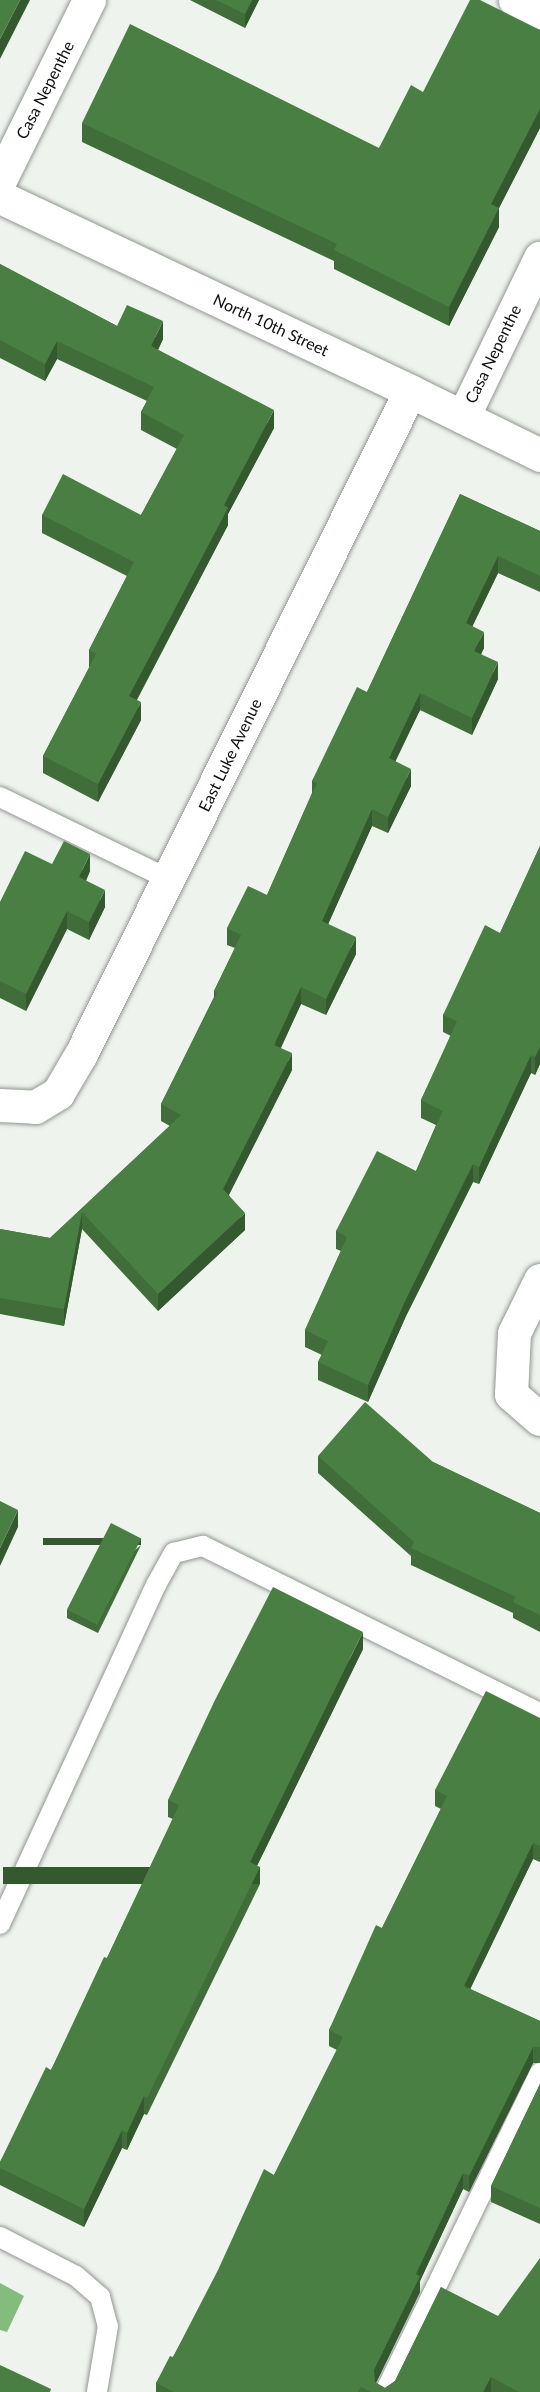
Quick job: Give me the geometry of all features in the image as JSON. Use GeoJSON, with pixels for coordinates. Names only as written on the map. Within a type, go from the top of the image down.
{"type":"FeatureCollection","features":[{"type":"Feature","properties":{"kind":"street","name":"Casa Nepenthe"},"geometry":{"type":"LineString","coordinates":[[0,180],[89,0]]}},
{"type":"Feature","properties":{"kind":"street"},"geometry":{"type":"LineString","coordinates":[[514,0],[540,12]]}},
{"type":"Feature","properties":{"kind":"street","name":"North 10th Street"},"geometry":{"type":"LineString","coordinates":[[0,197],[540,455]]}},
{"type":"Feature","properties":{"kind":"street","name":"Casa Nepenthe"},"geometry":{"type":"LineString","coordinates":[[462,417],[540,258]]}},
{"type":"Feature","properties":{"kind":"street","name":"East Luke Avenue"},"geometry":{"type":"LineString","coordinates":[[0,1105],[35,1107],[58,1093],[81,1054],[410,391]]}},
{"type":"Feature","properties":{"kind":"street"},"geometry":{"type":"LineString","coordinates":[[540,1280],[514,1333],[511,1394],[540,1419]]}},
{"type":"Feature","properties":{"kind":"lane"},"geometry":{"type":"LineString","coordinates":[[0,796],[168,879]]}},
{"type":"Feature","properties":{"kind":"lane"},"geometry":{"type":"LineString","coordinates":[[0,1924],[156,1586],[174,1553],[202,1546],[540,1713]]}},
{"type":"Feature","properties":{"kind":"lane"},"geometry":{"type":"LineString","coordinates":[[385,2392],[540,2073]]}},
{"type":"Feature","properties":{"kind":"lane"},"geometry":{"type":"LineString","coordinates":[[0,2237],[76,2276],[100,2297],[108,2326],[98,2392]]}},
{"type":"Feature","properties":{"kind":"shaded area"},"geometry":{"type":"Polygon","coordinates":[[[0,2283],[24,2296],[7,2332],[0,2330],[0,2283]]]}},
{"type":"Feature","properties":{"kind":"building"},"geometry":{"type":"Polygon","coordinates":[[[0,0],[20,0],[0,39],[0,0]]]}},
{"type":"Feature","properties":{"kind":"building"},"geometry":{"type":"Polygon","coordinates":[[[216,0],[252,0],[245,14],[216,0]]]}},
{"type":"Feature","properties":{"kind":"building"},"geometry":{"type":"Polygon","coordinates":[[[470,0],[480,0],[540,30],[540,109],[491,204],[499,208],[449,307],[334,250],[337,244],[82,123],[130,24],[379,148],[411,85],[423,92],[470,0]]]}},
{"type":"Feature","properties":{"kind":"building"},"geometry":{"type":"Polygon","coordinates":[[[0,264],[117,326],[127,305],[163,321],[151,346],[274,410],[224,505],[228,508],[129,696],[141,702],[98,784],[43,756],[96,654],[89,650],[134,562],[42,515],[63,474],[141,515],[184,435],[141,412],[154,387],[57,341],[45,364],[0,340],[0,264]]]}},
{"type":"Feature","properties":{"kind":"building"},"geometry":{"type":"Polygon","coordinates":[[[460,494],[540,531],[540,576],[498,556],[466,623],[484,632],[474,651],[498,662],[472,718],[420,693],[389,758],[411,769],[388,817],[372,809],[322,921],[356,937],[326,999],[301,987],[274,1045],[292,1053],[223,1189],[245,1213],[158,1294],[82,1212],[64,1309],[0,1298],[0,1229],[50,1238],[181,1115],[161,1104],[217,993],[214,991],[241,935],[227,928],[248,886],[267,895],[317,783],[312,781],[357,687],[367,692],[460,494]]]}},
{"type":"Feature","properties":{"kind":"building"},"geometry":{"type":"Polygon","coordinates":[[[64,841],[90,854],[79,877],[105,890],[89,922],[67,911],[26,994],[0,981],[0,902],[25,851],[52,864],[64,841]]]}},
{"type":"Feature","properties":{"kind":"building"},"geometry":{"type":"Polygon","coordinates":[[[540,846],[540,1047],[535,1057],[531,1055],[479,1167],[473,1164],[406,1299],[368,1385],[318,1362],[328,1341],[305,1330],[347,1237],[336,1231],[377,1151],[416,1171],[443,1111],[421,1100],[457,1021],[443,1015],[485,925],[500,933],[540,846]]]}},
{"type":"Feature","properties":{"kind":"building"},"geometry":{"type":"Polygon","coordinates":[[[365,1402],[433,1462],[540,1513],[540,1615],[513,1602],[516,1597],[411,1548],[414,1542],[318,1456],[365,1402]]]}},
{"type":"Feature","properties":{"kind":"building"},"geometry":{"type":"Polygon","coordinates":[[[0,1501],[18,1510],[0,1548],[0,1501]]]}},
{"type":"Feature","properties":{"kind":"building"},"geometry":{"type":"Polygon","coordinates":[[[111,1523],[141,1538],[97,1625],[67,1609],[111,1523]]]}},
{"type":"Feature","properties":{"kind":"building"},"geometry":{"type":"Polygon","coordinates":[[[273,1587],[363,1632],[250,1862],[260,1867],[147,2098],[144,2096],[127,2133],[122,2130],[84,2209],[0,2168],[0,2162],[46,2067],[51,2070],[104,1957],[107,1958],[179,1805],[168,1800],[215,1700],[273,1587]]]}},
{"type":"Feature","properties":{"kind":"building"},"geometry":{"type":"Polygon","coordinates":[[[486,1691],[540,1718],[540,1846],[533,1843],[464,1986],[540,2021],[540,2047],[533,2047],[469,2176],[463,2173],[416,2274],[420,2276],[374,2370],[375,2382],[385,2388],[395,2381],[441,2287],[498,2316],[540,2258],[540,2392],[519,2392],[491,2377],[483,2392],[371,2392],[361,2387],[358,2392],[174,2392],[156,2383],[170,2356],[173,2357],[218,2270],[264,2169],[274,2175],[343,2037],[329,2030],[376,1925],[382,1928],[447,1796],[435,1790],[486,1691]]]}},
{"type":"Feature","properties":{"kind":"building"},"geometry":{"type":"Polygon","coordinates":[[[540,2084],[540,2208],[491,2186],[540,2084]]]}},
{"type":"Feature","properties":{"kind":"building"},"geometry":{"type":"Polygon","coordinates":[[[0,2365],[51,2389],[50,2392],[0,2392],[0,2365]]]}}]}
